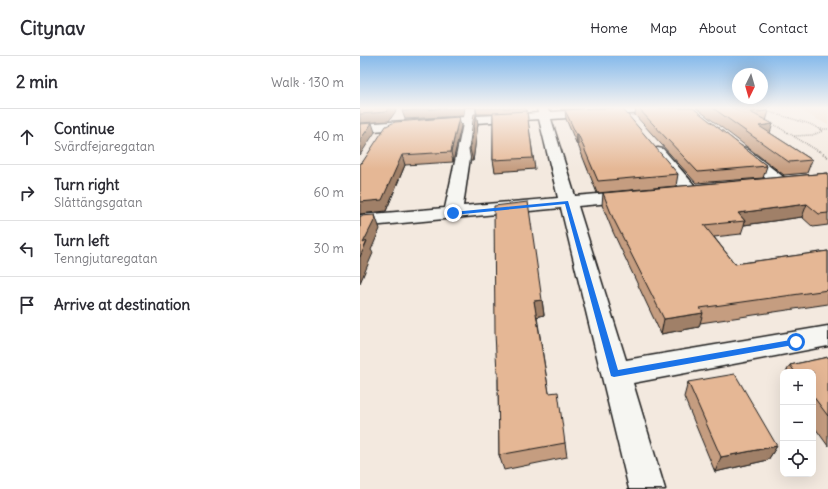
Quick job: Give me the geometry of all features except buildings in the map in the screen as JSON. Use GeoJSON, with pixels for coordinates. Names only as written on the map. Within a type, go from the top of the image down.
{"type":"FeatureCollection","features":[{"type":"Feature","properties":{"kind":"street"},"geometry":{"type":"LineString","coordinates":[[380,138],[384,132],[390,128]]}},
{"type":"Feature","properties":{"kind":"street"},"geometry":{"type":"LineString","coordinates":[[453,213],[468,128]]}},
{"type":"Feature","properties":{"kind":"street"},"geometry":{"type":"LineString","coordinates":[[547,128],[647,489]]}},
{"type":"Feature","properties":{"kind":"street"},"geometry":{"type":"LineString","coordinates":[[649,142],[697,190],[667,192]]}},
{"type":"Feature","properties":{"kind":"street"},"geometry":{"type":"LineString","coordinates":[[730,143],[780,182]]}},
{"type":"Feature","properties":{"kind":"street"},"geometry":{"type":"LineString","coordinates":[[756,184],[796,180]]}},
{"type":"Feature","properties":{"kind":"street"},"geometry":{"type":"LineString","coordinates":[[360,221],[644,195]]}},
{"type":"Feature","properties":{"kind":"street"},"geometry":{"type":"LineString","coordinates":[[614,374],[828,336]]}},
{"type":"Feature","properties":{"kind":"path"},"geometry":{"type":"LineString","coordinates":[[781,128],[828,157]]}},
{"type":"Feature","properties":{"kind":"path"},"geometry":{"type":"LineString","coordinates":[[819,129],[828,129]]}},
{"type":"Feature","properties":{"kind":"path"},"geometry":{"type":"LineString","coordinates":[[794,136],[812,135],[823,132],[819,129]]}},
{"type":"Feature","properties":{"kind":"route"},"geometry":{"type":"LineString","coordinates":[[453,213],[567,202],[614,374],[796,342]]}}]}
